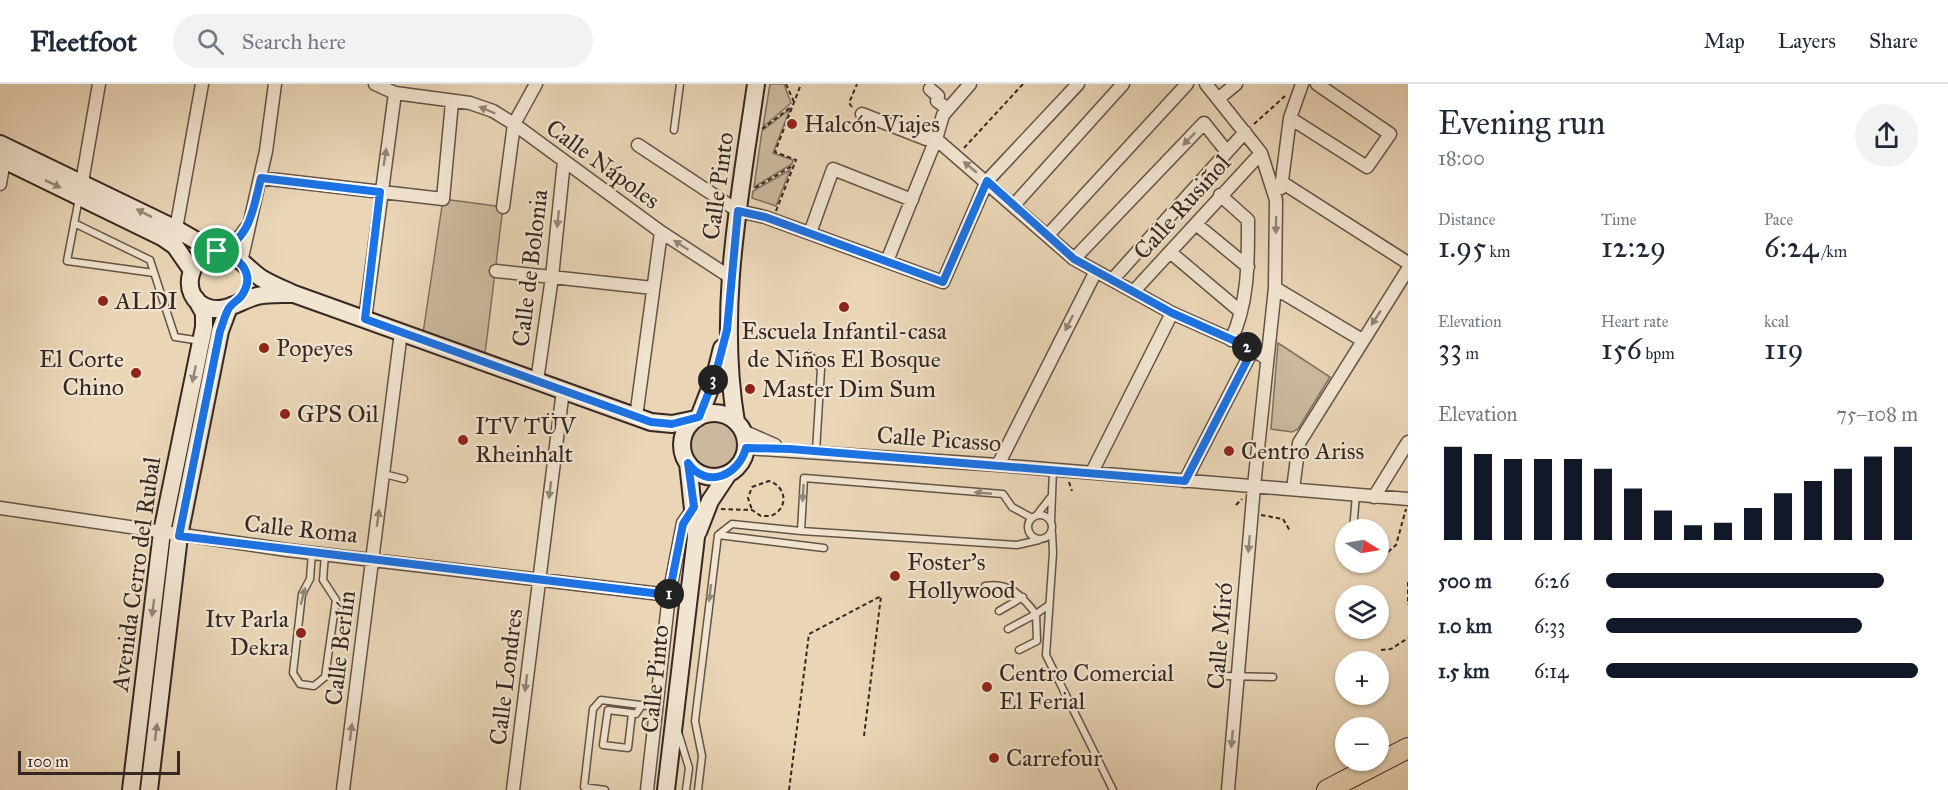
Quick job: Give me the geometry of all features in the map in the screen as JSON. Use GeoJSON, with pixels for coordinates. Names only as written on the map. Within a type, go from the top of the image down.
{"type":"FeatureCollection","features":[{"type":"Feature","properties":{"kind":"main road","name":"Calle Pinto"},"geometry":{"type":"LineString","coordinates":[[740,427],[729,378],[727,330],[730,277],[756,84]]}},
{"type":"Feature","properties":{"kind":"main road"},"geometry":{"type":"LineString","coordinates":[[1,154],[176,229],[215,251],[233,255],[243,265],[294,294],[644,419],[672,424],[718,414],[740,427],[746,448],[737,468],[728,474],[700,508]]}},
{"type":"Feature","properties":{"kind":"main road"},"geometry":{"type":"LineString","coordinates":[[81,190],[175,246],[191,269]]}},
{"type":"Feature","properties":{"kind":"main road"},"geometry":{"type":"LineString","coordinates":[[215,251],[198,259],[191,269],[190,289],[195,298],[210,308],[232,305],[258,296],[294,294]]}},
{"type":"Feature","properties":{"kind":"main road"},"geometry":{"type":"LineString","coordinates":[[232,305],[245,291],[247,281],[243,265]]}},
{"type":"Feature","properties":{"kind":"main road","name":"Avenida Cerro del Rubal"},"geometry":{"type":"LineString","coordinates":[[131,790],[162,532],[201,342],[204,313],[195,298]]}},
{"type":"Feature","properties":{"kind":"main road","name":"Avenida Cerro del Rubal"},"geometry":{"type":"LineString","coordinates":[[149,790],[179,536],[220,331],[232,305]]}},
{"type":"Feature","properties":{"kind":"main road","name":"Calle Pinto"},"geometry":{"type":"LineString","coordinates":[[697,418],[715,376],[727,330]]}},
{"type":"Feature","properties":{"kind":"main road"},"geometry":{"type":"LineString","coordinates":[[686,460],[683,439],[697,418]]}},
{"type":"Feature","properties":{"kind":"main road"},"geometry":{"type":"LineString","coordinates":[[644,419],[669,436],[698,473],[708,477],[728,474]]}},
{"type":"Feature","properties":{"kind":"main road","name":"Calle Pinto"},"geometry":{"type":"LineString","coordinates":[[666,790],[700,508],[686,460]]}},
{"type":"Feature","properties":{"kind":"main road"},"geometry":{"type":"LineString","coordinates":[[1327,790],[1408,748]]}},
{"type":"Feature","properties":{"kind":"street"},"geometry":{"type":"LineString","coordinates":[[81,190],[99,84]]}},
{"type":"Feature","properties":{"kind":"street"},"geometry":{"type":"LineString","coordinates":[[176,229],[202,84]]}},
{"type":"Feature","properties":{"kind":"street"},"geometry":{"type":"LineString","coordinates":[[243,265],[249,224],[261,178],[275,84]]}},
{"type":"Feature","properties":{"kind":"street","name":"Calle Nápoles"},"geometry":{"type":"LineString","coordinates":[[375,84],[395,93],[470,103],[493,111],[661,232],[730,277]]}},
{"type":"Feature","properties":{"kind":"street"},"geometry":{"type":"LineString","coordinates":[[503,207],[514,124],[536,84]]}},
{"type":"Feature","properties":{"kind":"street"},"geometry":{"type":"LineString","coordinates":[[917,84],[931,87],[938,96],[937,101],[948,109]]}},
{"type":"Feature","properties":{"kind":"street"},"geometry":{"type":"LineString","coordinates":[[887,261],[936,139],[943,115],[970,84]]}},
{"type":"Feature","properties":{"kind":"street"},"geometry":{"type":"LineString","coordinates":[[638,145],[738,211],[773,220],[943,282],[987,181],[1078,84]]}},
{"type":"Feature","properties":{"kind":"street"},"geometry":{"type":"LineString","coordinates":[[1014,205],[1123,84]]}},
{"type":"Feature","properties":{"kind":"street"},"geometry":{"type":"LineString","coordinates":[[1048,235],[1187,84]]}},
{"type":"Feature","properties":{"kind":"street"},"geometry":{"type":"LineString","coordinates":[[1206,84],[1261,153],[1276,200]]}},
{"type":"Feature","properties":{"kind":"street"},"geometry":{"type":"LineString","coordinates":[[1218,99],[1236,84]]}},
{"type":"Feature","properties":{"kind":"street"},"geometry":{"type":"LineString","coordinates":[[1276,200],[1283,183],[1290,118],[1302,84]]}},
{"type":"Feature","properties":{"kind":"street"},"geometry":{"type":"LineString","coordinates":[[1290,118],[1367,167],[1390,134],[1317,84]]}},
{"type":"Feature","properties":{"kind":"street"},"geometry":{"type":"LineString","coordinates":[[365,319],[380,192],[395,93]]}},
{"type":"Feature","properties":{"kind":"street"},"geometry":{"type":"LineString","coordinates":[[261,178],[443,199],[452,102]]}},
{"type":"Feature","properties":{"kind":"street"},"geometry":{"type":"LineString","coordinates":[[862,114],[926,139],[936,139],[1074,259],[1172,313],[1253,349],[1267,359]]}},
{"type":"Feature","properties":{"kind":"street"},"geometry":{"type":"LineString","coordinates":[[1074,259],[1204,123],[1227,152]]}},
{"type":"Feature","properties":{"kind":"street"},"geometry":{"type":"LineString","coordinates":[[1113,279],[1245,132]]}},
{"type":"Feature","properties":{"kind":"street","name":"Calle Rusiñol"},"geometry":{"type":"LineString","coordinates":[[1134,291],[1261,153]]}},
{"type":"Feature","properties":{"kind":"street"},"geometry":{"type":"LineString","coordinates":[[0,184],[1,154]]}},
{"type":"Feature","properties":{"kind":"street","name":"Calle de Bolonia"},"geometry":{"type":"LineString","coordinates":[[537,381],[552,277],[564,161]]}},
{"type":"Feature","properties":{"kind":"street"},"geometry":{"type":"LineString","coordinates":[[810,233],[833,169],[912,200]]}},
{"type":"Feature","properties":{"kind":"street"},"geometry":{"type":"LineString","coordinates":[[1283,183],[1408,263]]}},
{"type":"Feature","properties":{"kind":"street"},"geometry":{"type":"LineString","coordinates":[[1220,195],[1248,220],[1248,267],[1241,312],[1231,340]]}},
{"type":"Feature","properties":{"kind":"street","name":"Calle Miró"},"geometry":{"type":"LineString","coordinates":[[1228,790],[1254,486],[1275,288],[1276,200]]}},
{"type":"Feature","properties":{"kind":"street"},"geometry":{"type":"LineString","coordinates":[[215,251],[233,246],[249,224]]}},
{"type":"Feature","properties":{"kind":"street"},"geometry":{"type":"LineString","coordinates":[[1196,224],[1248,267]]}},
{"type":"Feature","properties":{"kind":"street"},"geometry":{"type":"LineString","coordinates":[[644,419],[653,288],[661,232]]}},
{"type":"Feature","properties":{"kind":"street"},"geometry":{"type":"LineString","coordinates":[[1170,252],[1241,312]]}},
{"type":"Feature","properties":{"kind":"street"},"geometry":{"type":"LineString","coordinates":[[1293,489],[1299,443],[1408,269]]}},
{"type":"Feature","properties":{"kind":"street"},"geometry":{"type":"LineString","coordinates":[[496,271],[653,288]]}},
{"type":"Feature","properties":{"kind":"street"},"geometry":{"type":"LineString","coordinates":[[998,465],[1096,271]]}},
{"type":"Feature","properties":{"kind":"street"},"geometry":{"type":"LineString","coordinates":[[1275,288],[1362,340]]}},
{"type":"Feature","properties":{"kind":"street"},"geometry":{"type":"LineString","coordinates":[[1092,472],[1172,313]]}},
{"type":"Feature","properties":{"kind":"street","name":"Calle Berlín"},"geometry":{"type":"LineString","coordinates":[[343,790],[401,332]]}},
{"type":"Feature","properties":{"kind":"street"},"geometry":{"type":"LineString","coordinates":[[1185,481],[1253,349]]}},
{"type":"Feature","properties":{"kind":"street","name":"Calle Londres"},"geometry":{"type":"LineString","coordinates":[[513,790],[563,390]]}},
{"type":"Feature","properties":{"kind":"street","name":"Calle Picasso"},"geometry":{"type":"LineString","coordinates":[[740,427],[762,441],[790,449]]}},
{"type":"Feature","properties":{"kind":"street"},"geometry":{"type":"LineString","coordinates":[[1374,497],[1408,442]]}},
{"type":"Feature","properties":{"kind":"street","name":"Calle Picasso"},"geometry":{"type":"LineString","coordinates":[[746,448],[790,449],[1092,472],[1408,499]]}},
{"type":"Feature","properties":{"kind":"street","name":"Calle Roma"},"geometry":{"type":"LineString","coordinates":[[0,508],[179,536],[669,595]]}},
{"type":"Feature","properties":{"kind":"street"},"geometry":{"type":"LineString","coordinates":[[647,790],[669,595],[683,524],[700,508]]}},
{"type":"Feature","properties":{"kind":"lane"},"geometry":{"type":"LineString","coordinates":[[674,130],[680,84]]}},
{"type":"Feature","properties":{"kind":"lane"},"geometry":{"type":"LineString","coordinates":[[81,190],[67,261],[154,273]]}},
{"type":"Feature","properties":{"kind":"lane"},"geometry":{"type":"LineString","coordinates":[[74,223],[150,260],[175,337],[201,342]]}},
{"type":"Feature","properties":{"kind":"lane"},"geometry":{"type":"LineString","coordinates":[[809,354],[821,369],[816,451]]}},
{"type":"Feature","properties":{"kind":"lane"},"geometry":{"type":"LineString","coordinates":[[1053,469],[1051,498],[1053,553],[1046,655],[1113,790]]}},
{"type":"Feature","properties":{"kind":"lane"},"geometry":{"type":"LineString","coordinates":[[384,474],[404,479]]}},
{"type":"Feature","properties":{"kind":"lane"},"geometry":{"type":"LineString","coordinates":[[801,531],[804,478],[1004,494],[1012,507],[1034,517],[1043,515],[1051,521]]}},
{"type":"Feature","properties":{"kind":"lane"},"geometry":{"type":"LineString","coordinates":[[1354,519],[1356,495]]}},
{"type":"Feature","properties":{"kind":"lane"},"geometry":{"type":"LineString","coordinates":[[1051,498],[1034,517],[1028,530],[1032,537],[1041,540],[1053,553]]}},
{"type":"Feature","properties":{"kind":"lane"},"geometry":{"type":"LineString","coordinates":[[698,790],[702,756],[695,721],[717,535],[732,524],[801,531],[1017,545],[1041,540],[1052,533]]}},
{"type":"Feature","properties":{"kind":"lane"},"geometry":{"type":"LineString","coordinates":[[717,535],[824,548]]}},
{"type":"Feature","properties":{"kind":"lane"},"geometry":{"type":"LineString","coordinates":[[319,553],[323,579],[336,600],[325,677],[314,686],[300,684],[293,673],[302,594],[319,553]]}},
{"type":"Feature","properties":{"kind":"lane"},"geometry":{"type":"LineString","coordinates":[[985,585],[999,584],[1014,590],[1023,597],[1036,614],[1037,641],[1019,650]]}},
{"type":"Feature","properties":{"kind":"lane"},"geometry":{"type":"LineString","coordinates":[[999,611],[1023,597]]}},
{"type":"Feature","properties":{"kind":"lane"},"geometry":{"type":"LineString","coordinates":[[1008,629],[1049,605]]}},
{"type":"Feature","properties":{"kind":"lane"},"geometry":{"type":"LineString","coordinates":[[1224,676],[1273,677]]}},
{"type":"Feature","properties":{"kind":"lane"},"geometry":{"type":"LineString","coordinates":[[605,790],[584,787],[593,709],[601,700],[656,707]]}},
{"type":"Feature","properties":{"kind":"lane"},"geometry":{"type":"LineString","coordinates":[[632,713],[628,748],[603,745],[608,710],[632,713],[636,714],[642,705]]}},
{"type":"Feature","properties":{"kind":"lane"},"geometry":{"type":"LineString","coordinates":[[675,722],[689,768],[686,790]]}},
{"type":"Feature","properties":{"kind":"lane"},"geometry":{"type":"LineString","coordinates":[[1319,790],[1349,778]]}},
{"type":"Feature","properties":{"kind":"path"},"geometry":{"type":"LineString","coordinates":[[786,84],[793,104]]}},
{"type":"Feature","properties":{"kind":"path"},"geometry":{"type":"LineString","coordinates":[[773,220],[796,160],[775,152],[801,84]]}},
{"type":"Feature","properties":{"kind":"path"},"geometry":{"type":"LineString","coordinates":[[857,84],[849,103],[853,105],[851,110],[862,114]]}},
{"type":"Feature","properties":{"kind":"path"},"geometry":{"type":"LineString","coordinates":[[957,156],[1023,84]]}},
{"type":"Feature","properties":{"kind":"path"},"geometry":{"type":"LineString","coordinates":[[1245,132],[1289,92]]}},
{"type":"Feature","properties":{"kind":"path"},"geometry":{"type":"LineString","coordinates":[[750,128],[762,129],[793,104]]}},
{"type":"Feature","properties":{"kind":"path"},"geometry":{"type":"LineString","coordinates":[[741,189],[752,190],[794,165]]}},
{"type":"Feature","properties":{"kind":"path"},"geometry":{"type":"LineString","coordinates":[[700,508],[752,510],[761,516],[776,514],[783,504],[780,486],[769,481],[752,487],[748,498],[752,510]]}},
{"type":"Feature","properties":{"kind":"path"},"geometry":{"type":"LineString","coordinates":[[1389,551],[1396,545],[1403,528],[1408,499]]}},
{"type":"Feature","properties":{"kind":"path"},"geometry":{"type":"LineString","coordinates":[[1252,515],[1283,519],[1290,531]]}},
{"type":"Feature","properties":{"kind":"path"},"geometry":{"type":"LineString","coordinates":[[1408,582],[1408,605]]}},
{"type":"Feature","properties":{"kind":"path"},"geometry":{"type":"LineString","coordinates":[[789,790],[809,634],[881,596],[864,736]]}},
{"type":"Feature","properties":{"kind":"path"},"geometry":{"type":"LineString","coordinates":[[1381,650],[1391,649],[1408,638]]}},
{"type":"Feature","properties":{"kind":"shaded area"},"geometry":{"type":"Polygon","coordinates":[[[770,84],[784,84],[791,103],[763,127],[770,84]]]}},
{"type":"Feature","properties":{"kind":"shaded area"},"geometry":{"type":"Polygon","coordinates":[[[790,109],[773,153],[793,160],[792,164],[754,187],[762,131],[790,109]]]}},
{"type":"Feature","properties":{"kind":"shaded area"},"geometry":{"type":"Polygon","coordinates":[[[790,170],[776,206],[752,198],[753,191],[790,170]]]}},
{"type":"Feature","properties":{"kind":"shaded area"},"geometry":{"type":"Polygon","coordinates":[[[443,199],[503,207],[484,362],[422,340],[443,199]]]}},
{"type":"Feature","properties":{"kind":"shaded area"},"geometry":{"type":"Polygon","coordinates":[[[1278,343],[1330,377],[1298,429],[1292,432],[1271,429],[1278,343]]]}},
{"type":"Feature","properties":{"kind":"shaded area"},"geometry":{"type":"Polygon","coordinates":[[[714,420],[731,427],[738,444],[731,461],[714,468],[697,461],[690,444],[697,427],[714,420]]]}},
{"type":"Feature","properties":{"kind":"place","name":"Halcón Viajes"},"geometry":{"type":"Point","coordinates":[792,124]}},
{"type":"Feature","properties":{"kind":"place","name":"ALDI"},"geometry":{"type":"Point","coordinates":[103,301]}},
{"type":"Feature","properties":{"kind":"place","name":"Escuela Infantil-casa de Niños El Bosque"},"geometry":{"type":"Point","coordinates":[844,307]}},
{"type":"Feature","properties":{"kind":"place","name":"Popeyes"},"geometry":{"type":"Point","coordinates":[264,348]}},
{"type":"Feature","properties":{"kind":"place","name":"El Corte Chino"},"geometry":{"type":"Point","coordinates":[136,373]}},
{"type":"Feature","properties":{"kind":"place","name":"Master Dim Sum"},"geometry":{"type":"Point","coordinates":[750,389]}},
{"type":"Feature","properties":{"kind":"place","name":"GPS Oil"},"geometry":{"type":"Point","coordinates":[285,414]}},
{"type":"Feature","properties":{"kind":"place","name":"ITV TÜV Rheinhalt"},"geometry":{"type":"Point","coordinates":[463,440]}},
{"type":"Feature","properties":{"kind":"place","name":"Centro Ariss"},"geometry":{"type":"Point","coordinates":[1229,451]}},
{"type":"Feature","properties":{"kind":"place","name":"Foster's Hollywood"},"geometry":{"type":"Point","coordinates":[895,576]}},
{"type":"Feature","properties":{"kind":"place","name":"Itv Parla Dekra"},"geometry":{"type":"Point","coordinates":[301,633]}},
{"type":"Feature","properties":{"kind":"place","name":"Centro Comercial El Ferial"},"geometry":{"type":"Point","coordinates":[987,687]}},
{"type":"Feature","properties":{"kind":"place","name":"Carrefour"},"geometry":{"type":"Point","coordinates":[994,758]}},
{"type":"Feature","properties":{"kind":"route"},"geometry":{"type":"LineString","coordinates":[[261,178],[380,192],[365,319],[651,422],[672,424],[699,417],[715,376],[727,330],[730,277],[738,211],[765,217],[943,282],[987,181],[1074,259],[1172,313],[1253,349],[1243,364],[1185,481],[790,449],[746,448],[737,468],[718,477],[708,477],[698,473],[688,463],[694,507],[683,524],[669,595],[179,536],[220,331],[230,307],[245,291],[247,281],[241,262],[227,252],[217,251],[233,246],[249,224],[261,178]]}}]}
